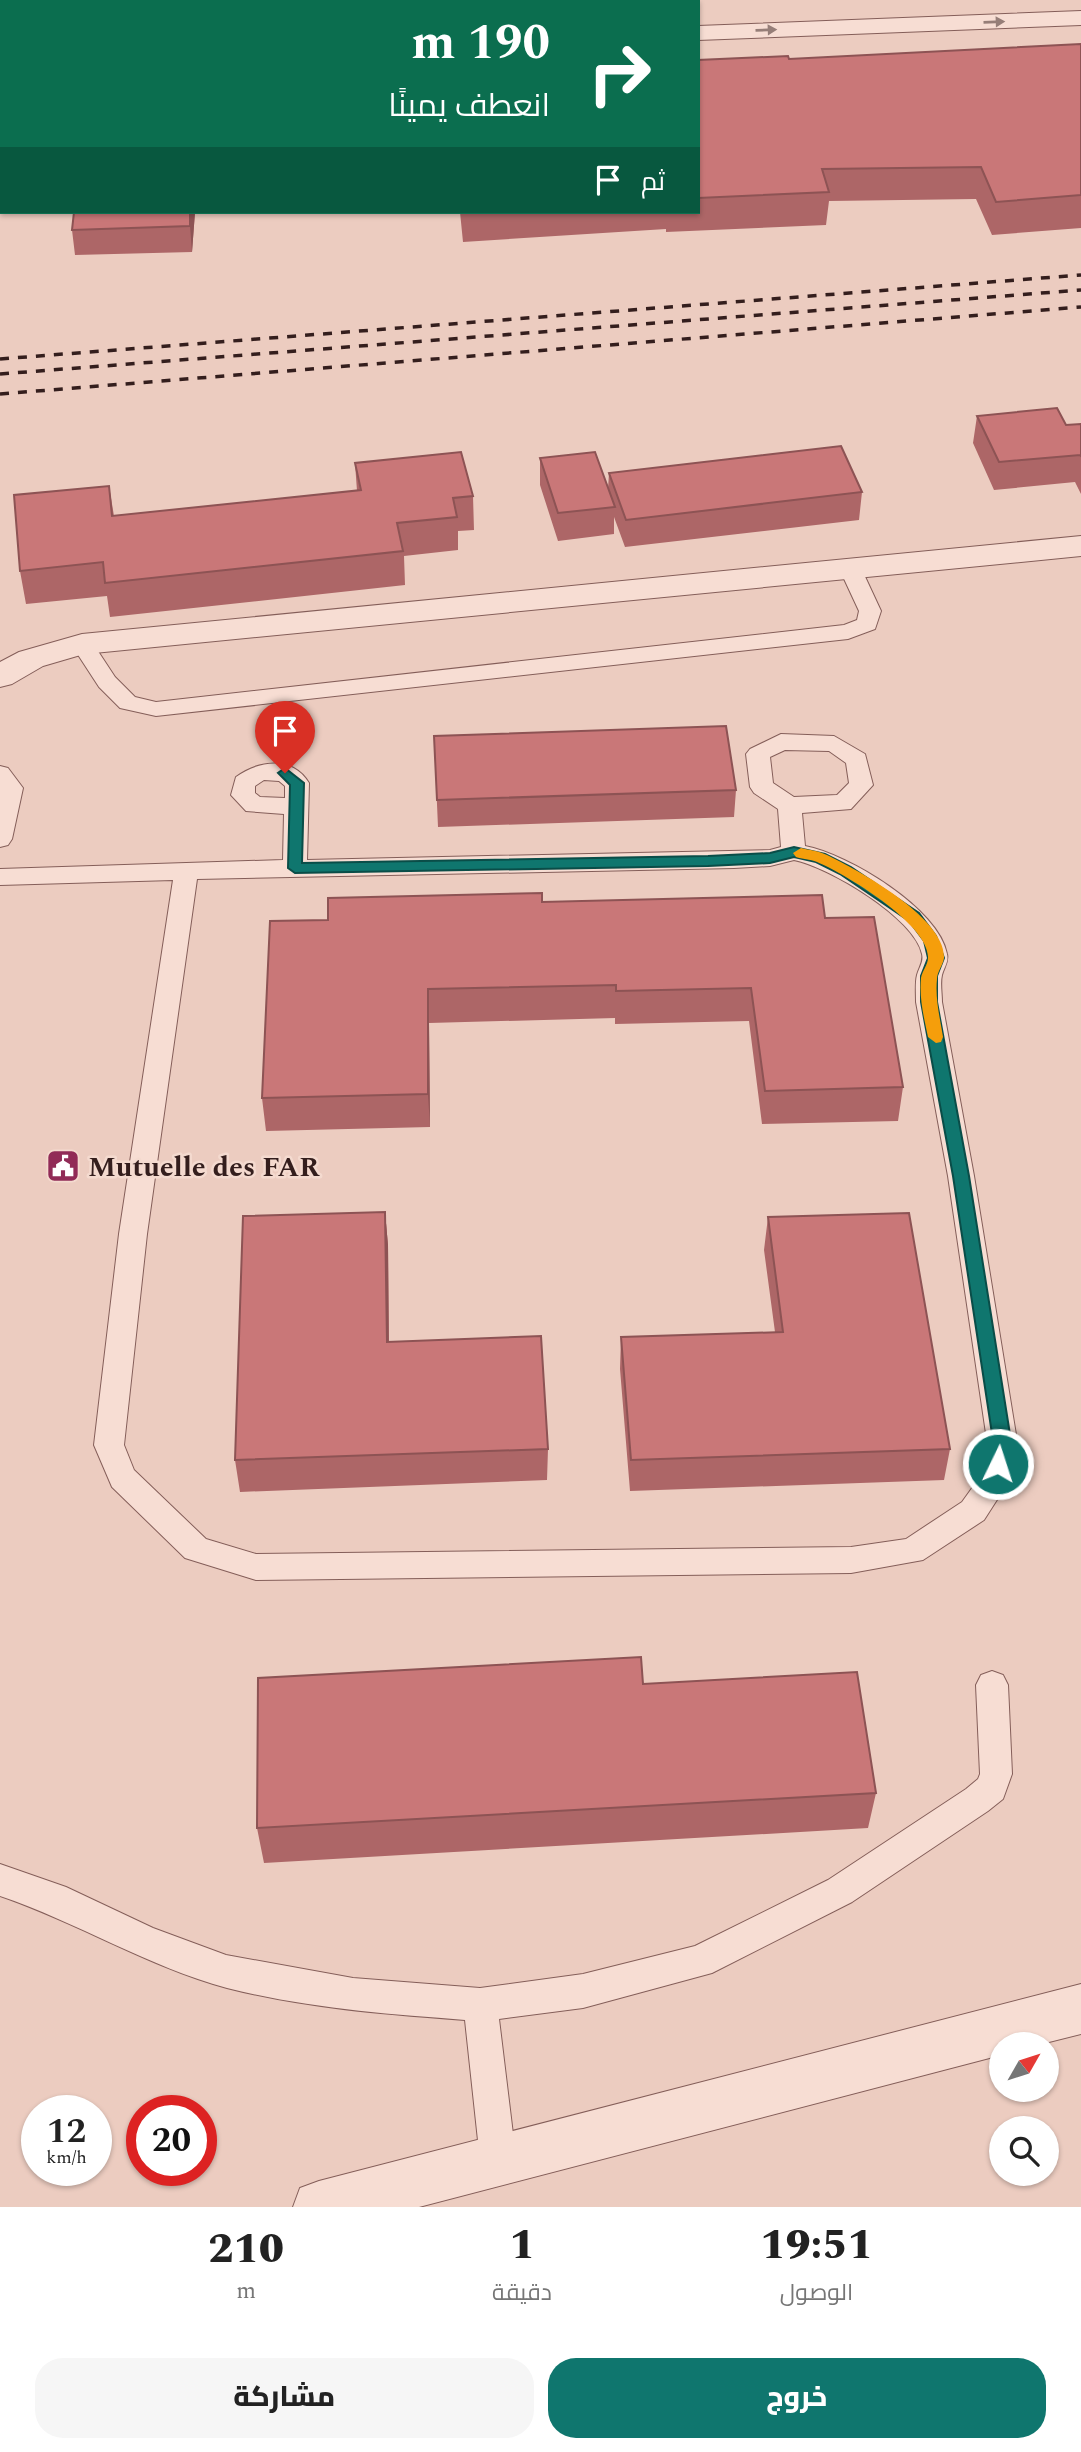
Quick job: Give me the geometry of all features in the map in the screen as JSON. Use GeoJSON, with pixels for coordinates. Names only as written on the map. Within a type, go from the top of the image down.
{"type":"FeatureCollection","features":[{"type":"Feature","properties":{"kind":"street"},"geometry":{"type":"LineString","coordinates":[[700,33],[1081,18]]}},
{"type":"Feature","properties":{"kind":"street"},"geometry":{"type":"LineString","coordinates":[[0,676],[32,659],[82,644],[1081,546]]}},
{"type":"Feature","properties":{"kind":"street"},"geometry":{"type":"LineString","coordinates":[[320,2207],[1081,2009]]}},
{"type":"Feature","properties":{"kind":"lane"},"geometry":{"type":"LineString","coordinates":[[82,644],[107,682],[128,703],[156,709],[848,632],[867,624],[870,611],[850,568]]}},
{"type":"Feature","properties":{"kind":"lane"},"geometry":{"type":"LineString","coordinates":[[0,774],[11,788],[0,839]]}},
{"type":"Feature","properties":{"kind":"lane"},"geometry":{"type":"LineString","coordinates":[[789,805],[794,852]]}},
{"type":"Feature","properties":{"kind":"lane"},"geometry":{"type":"LineString","coordinates":[[295,868],[297,806]]}},
{"type":"Feature","properties":{"kind":"lane"},"geometry":{"type":"LineString","coordinates":[[0,877],[295,868],[721,861],[770,858],[794,852],[820,857],[878,891],[914,917],[931,940],[936,958],[929,976],[929,1002],[961,1176],[1003,1447],[994,1481],[973,1511],[912,1551],[850,1560],[256,1567],[196,1549],[122,1478],[109,1445],[133,1234],[186,873]]}},
{"type":"Feature","properties":{"kind":"lane"},"geometry":{"type":"LineString","coordinates":[[0,1880],[54,1898],[145,1941],[226,1971],[353,1995],[480,2005],[583,1991],[700,1961],[840,1891],[992,1788],[996,1774],[992,1685]]}},
{"type":"Feature","properties":{"kind":"lane"},"geometry":{"type":"LineString","coordinates":[[480,2005],[498,2159]]}},
{"type":"Feature","properties":{"kind":"building"},"geometry":{"type":"Polygon","coordinates":[[[1081,44],[1081,195],[996,202],[981,167],[822,169],[829,192],[700,198],[700,60],[788,56],[789,59],[1081,44]]]}},
{"type":"Feature","properties":{"kind":"building"},"geometry":{"type":"Polygon","coordinates":[[[74,214],[190,214],[190,226],[72,230],[74,214]]]}},
{"type":"Feature","properties":{"kind":"building"},"geometry":{"type":"Polygon","coordinates":[[[1057,408],[1066,425],[1081,424],[1081,456],[999,462],[977,416],[1057,408]]]}},
{"type":"Feature","properties":{"kind":"building"},"geometry":{"type":"Polygon","coordinates":[[[841,446],[862,492],[626,520],[609,473],[841,446]]]}},
{"type":"Feature","properties":{"kind":"building"},"geometry":{"type":"Polygon","coordinates":[[[461,452],[473,496],[453,498],[457,517],[397,523],[403,551],[105,583],[103,562],[20,571],[14,495],[109,486],[112,516],[361,490],[355,463],[461,452]]]}},
{"type":"Feature","properties":{"kind":"building"},"geometry":{"type":"Polygon","coordinates":[[[595,452],[615,507],[558,513],[540,458],[595,452]]]}},
{"type":"Feature","properties":{"kind":"building"},"geometry":{"type":"Polygon","coordinates":[[[726,726],[736,790],[437,800],[434,736],[726,726]]]}},
{"type":"Feature","properties":{"kind":"building"},"geometry":{"type":"Polygon","coordinates":[[[542,893],[542,902],[822,895],[825,918],[874,917],[903,1087],[765,1091],[751,988],[616,991],[616,985],[428,989],[428,1094],[262,1098],[270,921],[328,920],[328,898],[542,893]]]}},
{"type":"Feature","properties":{"kind":"building"},"geometry":{"type":"Polygon","coordinates":[[[385,1212],[387,1342],[541,1336],[548,1449],[235,1460],[243,1216],[385,1212]]]}},
{"type":"Feature","properties":{"kind":"building"},"geometry":{"type":"Polygon","coordinates":[[[909,1213],[950,1449],[631,1460],[621,1337],[783,1332],[768,1217],[909,1213]]]}},
{"type":"Feature","properties":{"kind":"building"},"geometry":{"type":"Polygon","coordinates":[[[641,1657],[643,1684],[857,1672],[876,1793],[257,1828],[258,1678],[641,1657]]]}},
{"type":"Feature","properties":{"kind":"railway"},"geometry":{"type":"LineString","coordinates":[[0,359],[1081,275]]}},
{"type":"Feature","properties":{"kind":"railway"},"geometry":{"type":"LineString","coordinates":[[0,374],[1081,290]]}},
{"type":"Feature","properties":{"kind":"railway"},"geometry":{"type":"LineString","coordinates":[[0,394],[1081,307]]}},
{"type":"Feature","properties":{"kind":"slow traffic"},"geometry":{"type":"LineString","coordinates":[[801,853],[820,857],[878,891],[914,917],[931,940],[936,958],[929,976],[929,1002],[936,1037]]}},
{"type":"Feature","properties":{"kind":"place","name":"Mutuelle des FAR"},"geometry":{"type":"Point","coordinates":[63,1166]}},
{"type":"Feature","properties":{"kind":"route"},"geometry":{"type":"LineString","coordinates":[[285,773],[297,783],[295,868],[550,866],[708,861],[770,858],[794,852],[820,857],[845,870],[914,917],[931,940],[936,958],[929,976],[929,1002],[961,1176],[1003,1447],[998,1464]]}}]}
